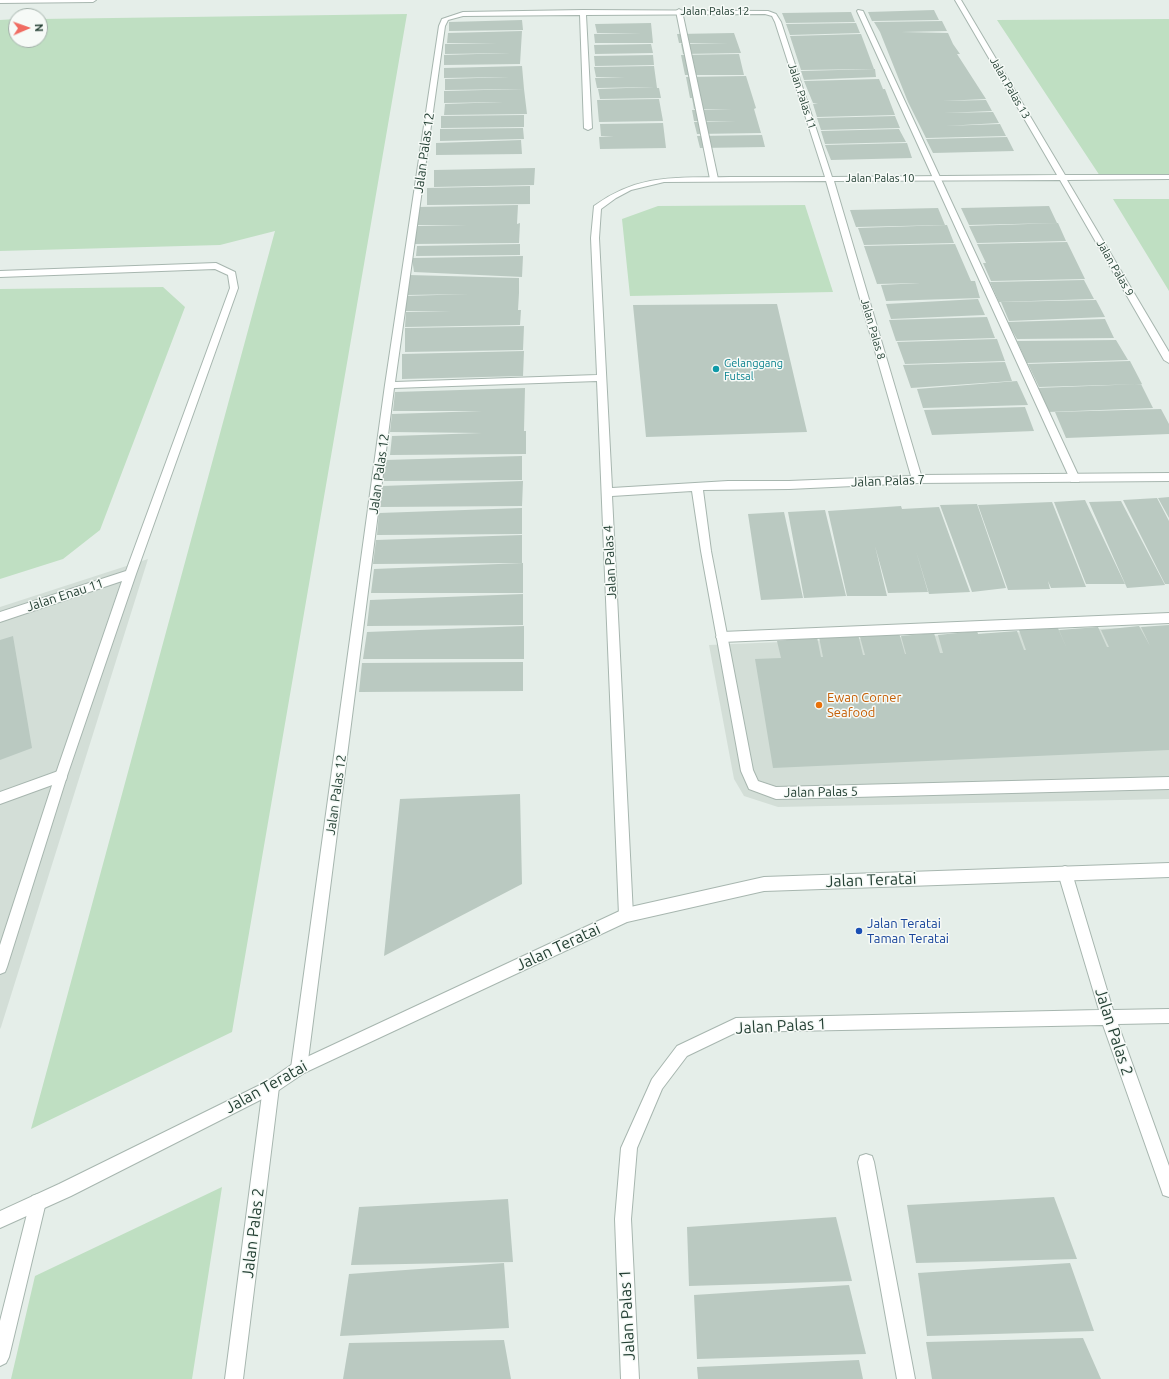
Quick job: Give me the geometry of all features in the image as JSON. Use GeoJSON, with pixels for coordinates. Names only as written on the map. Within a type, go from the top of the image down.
{"type":"FeatureCollection","features":[{"type":"Feature","properties":{"kind":"street"},"geometry":{"type":"LineString","coordinates":[[0,1],[93,0]]}},
{"type":"Feature","properties":{"kind":"street","name":"Jalan Palas 13"},"geometry":{"type":"LineString","coordinates":[[958,0],[1062,177]]}},
{"type":"Feature","properties":{"kind":"street"},"geometry":{"type":"LineString","coordinates":[[679,11],[714,179]]}},
{"type":"Feature","properties":{"kind":"street","name":"Jalan Palas 12"},"geometry":{"type":"LineString","coordinates":[[299,1068],[390,385],[442,26],[445,18],[463,14],[679,11],[766,12],[774,15]]}},
{"type":"Feature","properties":{"kind":"street"},"geometry":{"type":"LineString","coordinates":[[860,11],[935,178],[1075,479]]}},
{"type":"Feature","properties":{"kind":"street"},"geometry":{"type":"LineString","coordinates":[[583,12],[588,128]]}},
{"type":"Feature","properties":{"kind":"street","name":"Jalan Palas 11"},"geometry":{"type":"LineString","coordinates":[[774,15],[778,22],[829,178]]}},
{"type":"Feature","properties":{"kind":"street","name":"Jalan Palas 9"},"geometry":{"type":"LineString","coordinates":[[1062,177],[1169,360]]}},
{"type":"Feature","properties":{"kind":"street","name":"Jalan Palas 10"},"geometry":{"type":"LineString","coordinates":[[598,208],[612,196],[638,184],[664,180],[1169,177]]}},
{"type":"Feature","properties":{"kind":"street","name":"Jalan Palas 8"},"geometry":{"type":"LineString","coordinates":[[829,178],[917,479]]}},
{"type":"Feature","properties":{"kind":"street","name":"Jalan Palas 4"},"geometry":{"type":"LineString","coordinates":[[598,208],[595,238],[626,915]]}},
{"type":"Feature","properties":{"kind":"street"},"geometry":{"type":"LineString","coordinates":[[0,274],[216,266],[232,274],[234,288],[130,574],[61,776],[0,966]]}},
{"type":"Feature","properties":{"kind":"street"},"geometry":{"type":"LineString","coordinates":[[390,385],[602,378]]}},
{"type":"Feature","properties":{"kind":"street","name":"Jalan Palas 7"},"geometry":{"type":"LineString","coordinates":[[607,492],[697,487],[789,485],[917,479],[1169,478]]}},
{"type":"Feature","properties":{"kind":"street","name":"Jalan Palas 5"},"geometry":{"type":"LineString","coordinates":[[697,487],[722,637],[747,771],[754,785],[776,793],[1169,783]]}},
{"type":"Feature","properties":{"kind":"street","name":"Jalan Enau 11"},"geometry":{"type":"LineString","coordinates":[[0,617],[130,574]]}},
{"type":"Feature","properties":{"kind":"street"},"geometry":{"type":"LineString","coordinates":[[722,637],[1169,618]]}},
{"type":"Feature","properties":{"kind":"street"},"geometry":{"type":"LineString","coordinates":[[0,798],[61,776]]}},
{"type":"Feature","properties":{"kind":"street","name":"Jalan Teratai"},"geometry":{"type":"LineString","coordinates":[[0,1220],[271,1087],[299,1068],[626,915],[764,884],[1065,872],[1169,870]]}},
{"type":"Feature","properties":{"kind":"street","name":"Jalan Palas 2"},"geometry":{"type":"LineString","coordinates":[[1065,872],[1108,1017],[1169,1189]]}},
{"type":"Feature","properties":{"kind":"street","name":"Jalan Palas 1"},"geometry":{"type":"LineString","coordinates":[[630,1379],[623,1219],[629,1148],[657,1084],[682,1051],[736,1025],[1169,1016]]}},
{"type":"Feature","properties":{"kind":"street","name":"Jalan Palas 2"},"geometry":{"type":"LineString","coordinates":[[234,1379],[271,1087]]}},
{"type":"Feature","properties":{"kind":"street"},"geometry":{"type":"LineString","coordinates":[[866,1162],[906,1379]]}},
{"type":"Feature","properties":{"kind":"street"},"geometry":{"type":"LineString","coordinates":[[0,1357],[38,1202]]}},
{"type":"Feature","properties":{"kind":"shaded area"},"geometry":{"type":"Polygon","coordinates":[[[148,559],[1,1027],[0,1029],[0,607],[148,559]]]}},
{"type":"Feature","properties":{"kind":"shaded area"},"geometry":{"type":"Polygon","coordinates":[[[1169,626],[1169,799],[778,807],[744,796],[734,779],[709,645],[1169,626]]]}},
{"type":"Feature","properties":{"kind":"green space"},"geometry":{"type":"Polygon","coordinates":[[[407,14],[232,1032],[31,1129],[275,231],[220,245],[0,251],[0,20],[8,20],[8,48],[48,48],[48,19],[407,14]]]}},
{"type":"Feature","properties":{"kind":"green space"},"geometry":{"type":"Polygon","coordinates":[[[1169,19],[1169,175],[1100,176],[997,20],[1169,19]]]}},
{"type":"Feature","properties":{"kind":"green space"},"geometry":{"type":"Polygon","coordinates":[[[1113,199],[1169,199],[1169,291],[1113,199]]]}},
{"type":"Feature","properties":{"kind":"green space"},"geometry":{"type":"Polygon","coordinates":[[[805,205],[833,292],[630,296],[622,219],[658,206],[805,205]]]}},
{"type":"Feature","properties":{"kind":"green space"},"geometry":{"type":"Polygon","coordinates":[[[163,287],[185,307],[100,530],[63,559],[0,579],[0,289],[163,287]]]}},
{"type":"Feature","properties":{"kind":"green space"},"geometry":{"type":"Polygon","coordinates":[[[222,1187],[192,1379],[11,1379],[35,1276],[222,1187]]]}},
{"type":"Feature","properties":{"kind":"building"},"geometry":{"type":"Polygon","coordinates":[[[934,10],[939,20],[872,21],[868,12],[934,10]]]}},
{"type":"Feature","properties":{"kind":"building"},"geometry":{"type":"Polygon","coordinates":[[[851,12],[855,22],[786,23],[782,13],[851,12]]]}},
{"type":"Feature","properties":{"kind":"building"},"geometry":{"type":"Polygon","coordinates":[[[522,20],[523,30],[449,31],[449,22],[522,20]]]}},
{"type":"Feature","properties":{"kind":"building"},"geometry":{"type":"Polygon","coordinates":[[[942,21],[947,31],[901,32],[948,33],[960,54],[957,54],[986,99],[942,101],[986,100],[992,111],[944,113],[993,112],[999,123],[945,126],[1000,124],[1006,136],[926,138],[908,102],[880,32],[874,22],[942,21]]]}},
{"type":"Feature","properties":{"kind":"building"},"geometry":{"type":"Polygon","coordinates":[[[651,23],[653,43],[595,43],[594,34],[642,33],[597,33],[595,24],[651,23]]]}},
{"type":"Feature","properties":{"kind":"building"},"geometry":{"type":"Polygon","coordinates":[[[856,23],[860,33],[790,35],[786,24],[856,23]]]}},
{"type":"Feature","properties":{"kind":"building"},"geometry":{"type":"Polygon","coordinates":[[[522,31],[520,64],[444,65],[444,55],[510,53],[445,54],[445,44],[497,43],[447,43],[448,33],[522,31]]]}},
{"type":"Feature","properties":{"kind":"building"},"geometry":{"type":"Polygon","coordinates":[[[734,33],[741,53],[683,54],[681,44],[728,43],[679,43],[677,34],[734,33]]]}},
{"type":"Feature","properties":{"kind":"building"},"geometry":{"type":"Polygon","coordinates":[[[861,34],[874,69],[801,70],[790,36],[861,34]]]}},
{"type":"Feature","properties":{"kind":"building"},"geometry":{"type":"Polygon","coordinates":[[[651,44],[653,53],[595,54],[594,45],[651,44]]]}},
{"type":"Feature","properties":{"kind":"building"},"geometry":{"type":"Polygon","coordinates":[[[739,54],[744,75],[685,75],[681,55],[739,54]]]}},
{"type":"Feature","properties":{"kind":"building"},"geometry":{"type":"Polygon","coordinates":[[[653,55],[654,65],[595,66],[594,56],[653,55]]]}},
{"type":"Feature","properties":{"kind":"building"},"geometry":{"type":"Polygon","coordinates":[[[522,66],[524,89],[445,90],[445,79],[509,77],[444,78],[444,68],[522,66]]]}},
{"type":"Feature","properties":{"kind":"building"},"geometry":{"type":"Polygon","coordinates":[[[654,66],[657,88],[659,88],[661,98],[600,99],[598,89],[654,87],[597,88],[595,78],[625,77],[596,77],[594,67],[654,66]]]}},
{"type":"Feature","properties":{"kind":"building"},"geometry":{"type":"Polygon","coordinates":[[[875,69],[876,77],[804,80],[801,71],[875,69]]]}},
{"type":"Feature","properties":{"kind":"building"},"geometry":{"type":"Polygon","coordinates":[[[746,76],[756,108],[754,109],[761,133],[697,134],[694,122],[736,121],[694,121],[692,110],[732,109],[694,109],[692,98],[690,98],[686,77],[746,76]]]}},
{"type":"Feature","properties":{"kind":"building"},"geometry":{"type":"Polygon","coordinates":[[[879,79],[883,89],[885,89],[895,115],[817,117],[813,104],[818,103],[813,103],[804,81],[879,79]]]}},
{"type":"Feature","properties":{"kind":"building"},"geometry":{"type":"Polygon","coordinates":[[[524,89],[527,114],[444,115],[445,104],[503,102],[444,103],[444,91],[524,89]]]}},
{"type":"Feature","properties":{"kind":"building"},"geometry":{"type":"Polygon","coordinates":[[[659,99],[663,121],[599,122],[597,100],[659,99]]]}},
{"type":"Feature","properties":{"kind":"building"},"geometry":{"type":"Polygon","coordinates":[[[524,115],[524,127],[441,128],[441,116],[524,115]]]}},
{"type":"Feature","properties":{"kind":"building"},"geometry":{"type":"Polygon","coordinates":[[[895,116],[900,128],[821,130],[817,118],[895,116]]]}},
{"type":"Feature","properties":{"kind":"building"},"geometry":{"type":"Polygon","coordinates":[[[663,123],[666,148],[600,149],[599,137],[614,136],[601,136],[600,124],[663,123]]]}},
{"type":"Feature","properties":{"kind":"building"},"geometry":{"type":"Polygon","coordinates":[[[523,128],[524,139],[440,141],[440,129],[523,128]]]}},
{"type":"Feature","properties":{"kind":"building"},"geometry":{"type":"Polygon","coordinates":[[[899,129],[906,142],[825,144],[821,131],[899,129]]]}},
{"type":"Feature","properties":{"kind":"building"},"geometry":{"type":"Polygon","coordinates":[[[762,135],[765,147],[700,148],[697,136],[762,135]]]}},
{"type":"Feature","properties":{"kind":"building"},"geometry":{"type":"Polygon","coordinates":[[[1007,137],[1014,151],[933,153],[926,139],[1007,137]]]}},
{"type":"Feature","properties":{"kind":"building"},"geometry":{"type":"Polygon","coordinates":[[[521,140],[522,154],[436,155],[436,143],[521,140]]]}},
{"type":"Feature","properties":{"kind":"building"},"geometry":{"type":"Polygon","coordinates":[[[907,143],[912,158],[831,160],[825,145],[907,143]]]}},
{"type":"Feature","properties":{"kind":"building"},"geometry":{"type":"Polygon","coordinates":[[[535,168],[534,185],[434,187],[434,170],[535,168]]]}},
{"type":"Feature","properties":{"kind":"building"},"geometry":{"type":"Polygon","coordinates":[[[530,186],[530,204],[427,205],[427,188],[530,186]]]}},
{"type":"Feature","properties":{"kind":"building"},"geometry":{"type":"Polygon","coordinates":[[[518,205],[517,224],[520,223],[519,243],[413,244],[416,226],[467,225],[416,225],[418,207],[518,205]]]}},
{"type":"Feature","properties":{"kind":"building"},"geometry":{"type":"Polygon","coordinates":[[[1049,206],[1057,223],[969,225],[961,208],[1049,206]]]}},
{"type":"Feature","properties":{"kind":"building"},"geometry":{"type":"Polygon","coordinates":[[[938,208],[945,225],[856,227],[850,210],[938,208]]]}},
{"type":"Feature","properties":{"kind":"building"},"geometry":{"type":"Polygon","coordinates":[[[1058,223],[1066,241],[977,243],[969,226],[1058,223]]]}},
{"type":"Feature","properties":{"kind":"building"},"geometry":{"type":"Polygon","coordinates":[[[947,225],[954,243],[864,245],[858,228],[947,225]]]}},
{"type":"Feature","properties":{"kind":"building"},"geometry":{"type":"Polygon","coordinates":[[[1067,242],[1085,279],[991,281],[983,263],[986,263],[977,244],[1067,242]]]}},
{"type":"Feature","properties":{"kind":"building"},"geometry":{"type":"Polygon","coordinates":[[[520,244],[520,255],[416,256],[417,246],[520,244]]]}},
{"type":"Feature","properties":{"kind":"building"},"geometry":{"type":"Polygon","coordinates":[[[955,244],[971,281],[975,281],[980,298],[886,301],[881,285],[920,283],[877,284],[864,246],[955,244]]]}},
{"type":"Feature","properties":{"kind":"building"},"geometry":{"type":"Polygon","coordinates":[[[523,256],[522,277],[414,272],[412,258],[523,256]]]}},
{"type":"Feature","properties":{"kind":"building"},"geometry":{"type":"Polygon","coordinates":[[[409,275],[519,278],[518,310],[521,310],[520,325],[405,327],[406,312],[451,311],[404,311],[404,296],[470,294],[407,295],[409,275]]]}},
{"type":"Feature","properties":{"kind":"building"},"geometry":{"type":"Polygon","coordinates":[[[1084,280],[1094,299],[999,302],[990,282],[1084,280]]]}},
{"type":"Feature","properties":{"kind":"building"},"geometry":{"type":"Polygon","coordinates":[[[978,299],[985,315],[891,319],[886,304],[978,299]]]}},
{"type":"Feature","properties":{"kind":"building"},"geometry":{"type":"Polygon","coordinates":[[[1096,300],[1105,317],[1009,321],[1001,302],[1096,300]]]}},
{"type":"Feature","properties":{"kind":"building","name":"Gelanggang Futsal"},"geometry":{"type":"Polygon","coordinates":[[[777,304],[807,432],[646,437],[633,305],[777,304]]]}},
{"type":"Feature","properties":{"kind":"building"},"geometry":{"type":"Polygon","coordinates":[[[987,317],[995,338],[896,341],[889,320],[987,317]]]}},
{"type":"Feature","properties":{"kind":"building"},"geometry":{"type":"Polygon","coordinates":[[[1105,319],[1114,338],[1017,339],[1007,322],[1105,319]]]}},
{"type":"Feature","properties":{"kind":"building"},"geometry":{"type":"Polygon","coordinates":[[[524,326],[523,350],[405,352],[405,328],[524,326]]]}},
{"type":"Feature","properties":{"kind":"building"},"geometry":{"type":"Polygon","coordinates":[[[997,339],[1005,361],[905,364],[897,342],[997,339]]]}},
{"type":"Feature","properties":{"kind":"building"},"geometry":{"type":"Polygon","coordinates":[[[1116,340],[1128,360],[1027,363],[1017,341],[1116,340]]]}},
{"type":"Feature","properties":{"kind":"building"},"geometry":{"type":"Polygon","coordinates":[[[524,351],[523,376],[402,379],[402,354],[524,351]]]}},
{"type":"Feature","properties":{"kind":"building"},"geometry":{"type":"Polygon","coordinates":[[[1130,361],[1142,384],[1039,387],[1028,364],[1130,361]]]}},
{"type":"Feature","properties":{"kind":"building"},"geometry":{"type":"Polygon","coordinates":[[[1005,362],[1012,381],[911,388],[903,365],[1005,362]]]}},
{"type":"Feature","properties":{"kind":"building"},"geometry":{"type":"Polygon","coordinates":[[[1017,381],[1028,405],[923,408],[917,389],[1017,381]]]}},
{"type":"Feature","properties":{"kind":"building"},"geometry":{"type":"Polygon","coordinates":[[[1141,384],[1153,408],[1048,412],[1037,388],[1141,384]]]}},
{"type":"Feature","properties":{"kind":"building"},"geometry":{"type":"Polygon","coordinates":[[[525,388],[524,431],[526,431],[526,454],[390,455],[392,436],[482,433],[390,432],[392,414],[482,411],[393,411],[395,392],[525,388]]]}},
{"type":"Feature","properties":{"kind":"building"},"geometry":{"type":"Polygon","coordinates":[[[1025,407],[1034,431],[932,435],[924,410],[1025,407]]]}},
{"type":"Feature","properties":{"kind":"building"},"geometry":{"type":"Polygon","coordinates":[[[1161,409],[1169,424],[1169,434],[1066,438],[1055,412],[1161,409]]]}},
{"type":"Feature","properties":{"kind":"building"},"geometry":{"type":"Polygon","coordinates":[[[522,456],[522,480],[383,481],[385,460],[522,456]]]}},
{"type":"Feature","properties":{"kind":"building"},"geometry":{"type":"Polygon","coordinates":[[[523,481],[522,506],[380,507],[382,486],[523,481]]]}},
{"type":"Feature","properties":{"kind":"building"},"geometry":{"type":"Polygon","coordinates":[[[1169,497],[1169,518],[1158,498],[1169,497]]]}},
{"type":"Feature","properties":{"kind":"building"},"geometry":{"type":"Polygon","coordinates":[[[1157,498],[1169,521],[1169,584],[1165,584],[1123,500],[1157,498]]]}},
{"type":"Feature","properties":{"kind":"building"},"geometry":{"type":"Polygon","coordinates":[[[1085,500],[1125,584],[1086,584],[1054,502],[1085,500]]]}},
{"type":"Feature","properties":{"kind":"building"},"geometry":{"type":"Polygon","coordinates":[[[1121,501],[1165,585],[1127,588],[1089,502],[1121,501]]]}},
{"type":"Feature","properties":{"kind":"building"},"geometry":{"type":"Polygon","coordinates":[[[1052,502],[1086,587],[1051,588],[1048,581],[1050,589],[1008,590],[978,505],[1052,502]]]}},
{"type":"Feature","properties":{"kind":"building"},"geometry":{"type":"Polygon","coordinates":[[[977,504],[1006,588],[972,592],[940,505],[977,504]]]}},
{"type":"Feature","properties":{"kind":"building"},"geometry":{"type":"Polygon","coordinates":[[[901,506],[902,509],[939,507],[970,592],[929,594],[916,551],[928,592],[888,593],[875,546],[887,596],[847,596],[828,511],[901,506]]]}},
{"type":"Feature","properties":{"kind":"building"},"geometry":{"type":"Polygon","coordinates":[[[522,508],[522,534],[377,535],[379,513],[522,508]]]}},
{"type":"Feature","properties":{"kind":"building"},"geometry":{"type":"Polygon","coordinates":[[[825,510],[846,596],[804,598],[788,512],[825,510]]]}},
{"type":"Feature","properties":{"kind":"building"},"geometry":{"type":"Polygon","coordinates":[[[784,512],[803,598],[761,600],[748,514],[784,512]]]}},
{"type":"Feature","properties":{"kind":"building"},"geometry":{"type":"Polygon","coordinates":[[[522,535],[522,563],[373,564],[376,540],[522,535]]]}},
{"type":"Feature","properties":{"kind":"building"},"geometry":{"type":"Polygon","coordinates":[[[523,563],[523,593],[371,593],[374,569],[523,563]]]}},
{"type":"Feature","properties":{"kind":"building"},"geometry":{"type":"Polygon","coordinates":[[[523,594],[523,625],[367,626],[370,600],[523,594]]]}},
{"type":"Feature","properties":{"kind":"building"},"geometry":{"type":"Polygon","coordinates":[[[1169,625],[1169,750],[773,768],[755,659],[781,658],[777,641],[817,637],[821,657],[823,657],[819,637],[858,634],[863,655],[865,655],[860,637],[899,633],[906,654],[901,636],[934,633],[940,653],[943,653],[938,635],[977,631],[978,634],[1017,631],[1024,650],[1026,650],[1019,630],[1057,626],[1067,649],[1059,630],[1098,627],[1107,647],[1109,647],[1101,630],[1139,626],[1150,646],[1141,627],[1169,625]]]}},
{"type":"Feature","properties":{"kind":"building"},"geometry":{"type":"Polygon","coordinates":[[[524,626],[524,659],[363,659],[367,632],[524,626]]]}},
{"type":"Feature","properties":{"kind":"building"},"geometry":{"type":"Polygon","coordinates":[[[13,636],[32,748],[0,760],[0,640],[13,636]]]}},
{"type":"Feature","properties":{"kind":"building"},"geometry":{"type":"Polygon","coordinates":[[[523,662],[523,691],[359,692],[362,663],[523,662]]]}},
{"type":"Feature","properties":{"kind":"building"},"geometry":{"type":"Polygon","coordinates":[[[520,794],[522,884],[384,956],[400,799],[520,794]]]}},
{"type":"Feature","properties":{"kind":"building"},"geometry":{"type":"Polygon","coordinates":[[[1054,1197],[1077,1259],[916,1263],[907,1205],[1054,1197]]]}},
{"type":"Feature","properties":{"kind":"building"},"geometry":{"type":"Polygon","coordinates":[[[508,1199],[513,1262],[351,1265],[359,1207],[508,1199]]]}},
{"type":"Feature","properties":{"kind":"building"},"geometry":{"type":"Polygon","coordinates":[[[836,1217],[852,1281],[689,1286],[687,1227],[836,1217]]]}},
{"type":"Feature","properties":{"kind":"building"},"geometry":{"type":"Polygon","coordinates":[[[504,1263],[509,1328],[340,1336],[349,1274],[504,1263]]]}},
{"type":"Feature","properties":{"kind":"building"},"geometry":{"type":"Polygon","coordinates":[[[1070,1263],[1094,1331],[927,1336],[918,1273],[1070,1263]]]}},
{"type":"Feature","properties":{"kind":"building"},"geometry":{"type":"Polygon","coordinates":[[[849,1285],[866,1354],[697,1359],[694,1295],[849,1285]]]}},
{"type":"Feature","properties":{"kind":"building"},"geometry":{"type":"Polygon","coordinates":[[[1083,1338],[1101,1379],[932,1379],[926,1342],[1083,1338]]]}},
{"type":"Feature","properties":{"kind":"building"},"geometry":{"type":"Polygon","coordinates":[[[504,1340],[511,1379],[343,1379],[349,1343],[504,1340]]]}},
{"type":"Feature","properties":{"kind":"building"},"geometry":{"type":"Polygon","coordinates":[[[859,1360],[863,1379],[698,1379],[697,1367],[859,1360]]]}},
{"type":"Feature","properties":{"kind":"place","name":"Gelanggang Futsal"},"geometry":{"type":"Point","coordinates":[716,369]}},
{"type":"Feature","properties":{"kind":"place","name":"Ewan Corner Seafood"},"geometry":{"type":"Point","coordinates":[819,705]}},
{"type":"Feature","properties":{"kind":"place","name":"Jalan Teratai Taman Teratai"},"geometry":{"type":"Point","coordinates":[859,931]}}]}
